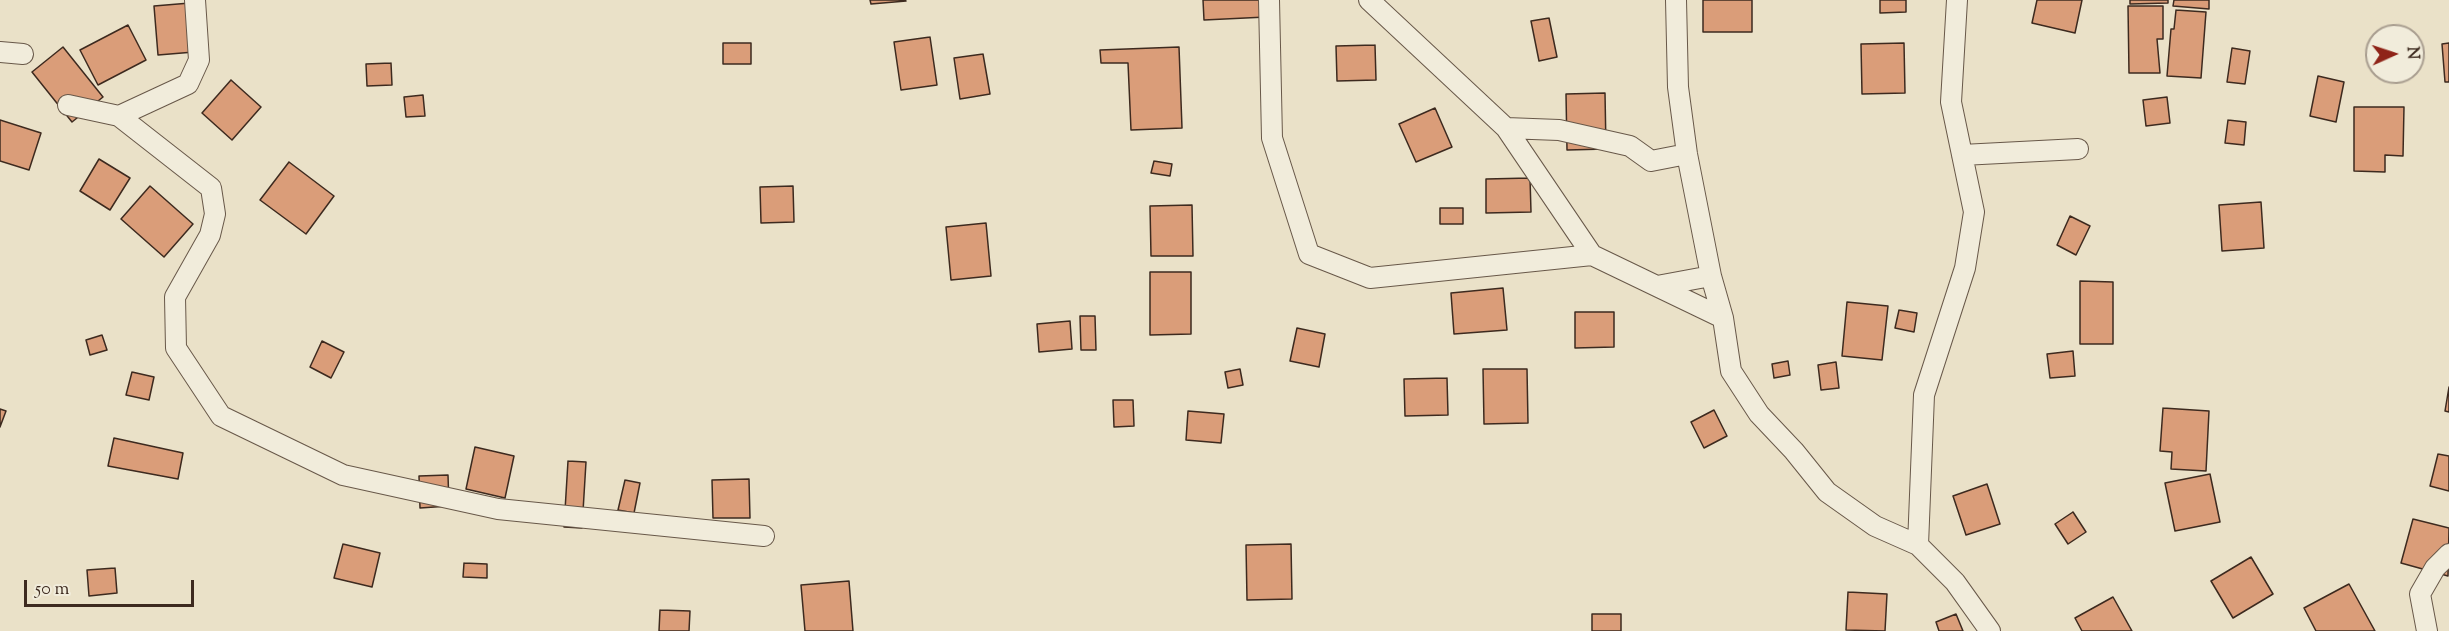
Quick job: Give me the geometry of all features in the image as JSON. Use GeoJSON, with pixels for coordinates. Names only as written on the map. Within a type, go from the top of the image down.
{"type":"FeatureCollection","features":[{"type":"Feature","properties":{"kind":"street"},"geometry":{"type":"LineString","coordinates":[[119,116],[188,84],[199,60],[195,0]]}},
{"type":"Feature","properties":{"kind":"street"},"geometry":{"type":"LineString","coordinates":[[1269,0],[1272,138],[1309,254],[1370,278],[1592,255]]}},
{"type":"Feature","properties":{"kind":"street"},"geometry":{"type":"LineString","coordinates":[[1370,0],[1506,128],[1592,255],[1724,318]]}},
{"type":"Feature","properties":{"kind":"street"},"geometry":{"type":"LineString","coordinates":[[1676,0],[1678,87],[1687,154],[1711,276],[1724,318],[1731,371],[1759,414],[1794,451],[1827,492],[1875,526],[1918,545],[1955,582],[1990,631]]}},
{"type":"Feature","properties":{"kind":"street"},"geometry":{"type":"LineString","coordinates":[[1918,545],[1924,395],[1965,268],[1974,212],[1951,102],[1957,0]]}},
{"type":"Feature","properties":{"kind":"street"},"geometry":{"type":"LineString","coordinates":[[0,52],[23,54]]}},
{"type":"Feature","properties":{"kind":"street"},"geometry":{"type":"LineString","coordinates":[[68,105],[119,116],[211,188],[215,214],[210,235],[175,297],[176,348],[221,416],[343,475],[465,502],[498,509],[764,536]]}},
{"type":"Feature","properties":{"kind":"street"},"geometry":{"type":"LineString","coordinates":[[1506,128],[1559,130],[1579,134],[1630,146],[1651,161],[1687,154]]}},
{"type":"Feature","properties":{"kind":"street"},"geometry":{"type":"LineString","coordinates":[[1962,155],[2078,149]]}},
{"type":"Feature","properties":{"kind":"street"},"geometry":{"type":"LineString","coordinates":[[1657,286],[1711,276]]}},
{"type":"Feature","properties":{"kind":"street"},"geometry":{"type":"LineString","coordinates":[[2427,631],[2420,594],[2434,568],[2449,554]]}},
{"type":"Feature","properties":{"kind":"building"},"geometry":{"type":"Polygon","coordinates":[[[870,0],[905,0],[906,1],[871,4],[870,0]]]}},
{"type":"Feature","properties":{"kind":"building"},"geometry":{"type":"Polygon","coordinates":[[[1203,0],[1265,0],[1266,17],[1204,20],[1203,0]]]}},
{"type":"Feature","properties":{"kind":"building"},"geometry":{"type":"Polygon","coordinates":[[[1703,0],[1752,0],[1752,32],[1703,32],[1703,0]]]}},
{"type":"Feature","properties":{"kind":"building"},"geometry":{"type":"Polygon","coordinates":[[[1880,0],[1906,0],[1906,12],[1880,13],[1880,0]]]}},
{"type":"Feature","properties":{"kind":"building"},"geometry":{"type":"Polygon","coordinates":[[[2037,0],[2082,0],[2075,33],[2032,23],[2037,0]]]}},
{"type":"Feature","properties":{"kind":"building"},"geometry":{"type":"Polygon","coordinates":[[[2130,0],[2168,0],[2168,3],[2130,4],[2130,0]]]}},
{"type":"Feature","properties":{"kind":"building"},"geometry":{"type":"Polygon","coordinates":[[[2174,0],[2209,0],[2209,9],[2173,6],[2174,0]]]}},
{"type":"Feature","properties":{"kind":"building"},"geometry":{"type":"Polygon","coordinates":[[[190,3],[194,52],[158,55],[154,6],[190,3]]]}},
{"type":"Feature","properties":{"kind":"building"},"geometry":{"type":"Polygon","coordinates":[[[2128,6],[2163,6],[2163,39],[2157,39],[2160,73],[2129,73],[2128,6]]]}},
{"type":"Feature","properties":{"kind":"building"},"geometry":{"type":"Polygon","coordinates":[[[2176,10],[2206,12],[2201,78],[2167,76],[2171,29],[2174,29],[2176,10]]]}},
{"type":"Feature","properties":{"kind":"building"},"geometry":{"type":"Polygon","coordinates":[[[1549,18],[1557,57],[1539,61],[1531,21],[1549,18]]]}},
{"type":"Feature","properties":{"kind":"building"},"geometry":{"type":"Polygon","coordinates":[[[128,25],[146,60],[98,85],[80,50],[128,25]]]}},
{"type":"Feature","properties":{"kind":"building"},"geometry":{"type":"Polygon","coordinates":[[[930,37],[937,85],[901,90],[894,42],[930,37]]]}},
{"type":"Feature","properties":{"kind":"building"},"geometry":{"type":"Polygon","coordinates":[[[723,43],[751,43],[751,64],[723,64],[723,43]]]}},
{"type":"Feature","properties":{"kind":"building"},"geometry":{"type":"Polygon","coordinates":[[[1904,43],[1905,93],[1862,94],[1861,44],[1904,43]]]}},
{"type":"Feature","properties":{"kind":"building"},"geometry":{"type":"Polygon","coordinates":[[[2449,43],[2449,82],[2445,82],[2442,44],[2449,43]]]}},
{"type":"Feature","properties":{"kind":"building"},"geometry":{"type":"Polygon","coordinates":[[[1375,45],[1376,80],[1337,81],[1336,46],[1375,45]]]}},
{"type":"Feature","properties":{"kind":"building"},"geometry":{"type":"Polygon","coordinates":[[[63,47],[103,97],[72,122],[32,72],[63,47]]]}},
{"type":"Feature","properties":{"kind":"building"},"geometry":{"type":"Polygon","coordinates":[[[1179,47],[1182,128],[1131,130],[1128,63],[1101,63],[1100,50],[1179,47]]]}},
{"type":"Feature","properties":{"kind":"building"},"geometry":{"type":"Polygon","coordinates":[[[2232,48],[2250,51],[2245,84],[2227,82],[2232,48]]]}},
{"type":"Feature","properties":{"kind":"building"},"geometry":{"type":"Polygon","coordinates":[[[983,54],[990,94],[960,99],[954,58],[983,54]]]}},
{"type":"Feature","properties":{"kind":"building"},"geometry":{"type":"Polygon","coordinates":[[[391,63],[392,85],[367,86],[366,64],[391,63]]]}},
{"type":"Feature","properties":{"kind":"building"},"geometry":{"type":"Polygon","coordinates":[[[2318,76],[2344,82],[2336,122],[2310,116],[2318,76]]]}},
{"type":"Feature","properties":{"kind":"building"},"geometry":{"type":"Polygon","coordinates":[[[231,80],[261,107],[232,140],[202,113],[231,80]]]}},
{"type":"Feature","properties":{"kind":"building"},"geometry":{"type":"Polygon","coordinates":[[[1605,93],[1606,149],[1567,150],[1566,94],[1605,93]]]}},
{"type":"Feature","properties":{"kind":"building"},"geometry":{"type":"Polygon","coordinates":[[[423,95],[425,116],[406,117],[404,97],[423,95]]]}},
{"type":"Feature","properties":{"kind":"building"},"geometry":{"type":"Polygon","coordinates":[[[2167,97],[2170,123],[2146,126],[2143,100],[2167,97]]]}},
{"type":"Feature","properties":{"kind":"building"},"geometry":{"type":"Polygon","coordinates":[[[2354,107],[2404,107],[2403,156],[2385,155],[2385,172],[2354,171],[2354,107]]]}},
{"type":"Feature","properties":{"kind":"building"},"geometry":{"type":"Polygon","coordinates":[[[1435,108],[1452,147],[1416,162],[1399,124],[1435,108]]]}},
{"type":"Feature","properties":{"kind":"building"},"geometry":{"type":"Polygon","coordinates":[[[0,120],[41,133],[29,170],[0,161],[0,120]]]}},
{"type":"Feature","properties":{"kind":"building"},"geometry":{"type":"Polygon","coordinates":[[[2228,120],[2246,122],[2244,145],[2225,143],[2228,120]]]}},
{"type":"Feature","properties":{"kind":"building"},"geometry":{"type":"Polygon","coordinates":[[[99,159],[130,178],[110,210],[80,191],[99,159]]]}},
{"type":"Feature","properties":{"kind":"building"},"geometry":{"type":"Polygon","coordinates":[[[1154,161],[1172,164],[1170,176],[1151,173],[1154,161]]]}},
{"type":"Feature","properties":{"kind":"building"},"geometry":{"type":"Polygon","coordinates":[[[289,162],[334,196],[306,234],[260,200],[289,162]]]}},
{"type":"Feature","properties":{"kind":"building"},"geometry":{"type":"Polygon","coordinates":[[[1530,178],[1531,212],[1486,213],[1486,179],[1530,178]]]}},
{"type":"Feature","properties":{"kind":"building"},"geometry":{"type":"Polygon","coordinates":[[[150,186],[193,224],[164,257],[121,219],[150,186]]]}},
{"type":"Feature","properties":{"kind":"building"},"geometry":{"type":"Polygon","coordinates":[[[793,186],[794,222],[761,223],[760,187],[793,186]]]}},
{"type":"Feature","properties":{"kind":"building"},"geometry":{"type":"Polygon","coordinates":[[[2261,202],[2264,248],[2222,251],[2219,205],[2261,202]]]}},
{"type":"Feature","properties":{"kind":"building"},"geometry":{"type":"Polygon","coordinates":[[[1192,205],[1193,256],[1151,256],[1150,206],[1192,205]]]}},
{"type":"Feature","properties":{"kind":"building"},"geometry":{"type":"Polygon","coordinates":[[[1440,208],[1463,208],[1463,224],[1440,224],[1440,208]]]}},
{"type":"Feature","properties":{"kind":"building"},"geometry":{"type":"Polygon","coordinates":[[[2070,216],[2090,226],[2076,255],[2057,245],[2070,216]]]}},
{"type":"Feature","properties":{"kind":"building"},"geometry":{"type":"Polygon","coordinates":[[[986,223],[991,276],[951,280],[946,227],[986,223]]]}},
{"type":"Feature","properties":{"kind":"building"},"geometry":{"type":"Polygon","coordinates":[[[1150,272],[1191,272],[1191,334],[1150,335],[1150,272]]]}},
{"type":"Feature","properties":{"kind":"building"},"geometry":{"type":"Polygon","coordinates":[[[2080,281],[2113,282],[2113,344],[2080,344],[2080,281]]]}},
{"type":"Feature","properties":{"kind":"building"},"geometry":{"type":"Polygon","coordinates":[[[1503,288],[1507,330],[1454,334],[1451,293],[1503,288]]]}},
{"type":"Feature","properties":{"kind":"building"},"geometry":{"type":"Polygon","coordinates":[[[1847,302],[1888,306],[1882,360],[1842,356],[1847,302]]]}},
{"type":"Feature","properties":{"kind":"building"},"geometry":{"type":"Polygon","coordinates":[[[1899,310],[1917,313],[1914,332],[1895,328],[1899,310]]]}},
{"type":"Feature","properties":{"kind":"building"},"geometry":{"type":"Polygon","coordinates":[[[1575,312],[1614,312],[1614,347],[1575,348],[1575,312]]]}},
{"type":"Feature","properties":{"kind":"building"},"geometry":{"type":"Polygon","coordinates":[[[1080,316],[1095,316],[1096,350],[1081,350],[1080,316]]]}},
{"type":"Feature","properties":{"kind":"building"},"geometry":{"type":"Polygon","coordinates":[[[1070,321],[1072,349],[1039,352],[1037,324],[1070,321]]]}},
{"type":"Feature","properties":{"kind":"building"},"geometry":{"type":"Polygon","coordinates":[[[1297,328],[1325,334],[1319,367],[1290,361],[1297,328]]]}},
{"type":"Feature","properties":{"kind":"building"},"geometry":{"type":"Polygon","coordinates":[[[102,335],[107,350],[90,355],[86,340],[102,335]]]}},
{"type":"Feature","properties":{"kind":"building"},"geometry":{"type":"Polygon","coordinates":[[[322,341],[344,352],[331,378],[310,367],[322,341]]]}},
{"type":"Feature","properties":{"kind":"building"},"geometry":{"type":"Polygon","coordinates":[[[2073,351],[2075,376],[2050,378],[2047,354],[2073,351]]]}},
{"type":"Feature","properties":{"kind":"building"},"geometry":{"type":"Polygon","coordinates":[[[1788,361],[1790,375],[1774,378],[1772,364],[1788,361]]]}},
{"type":"Feature","properties":{"kind":"building"},"geometry":{"type":"Polygon","coordinates":[[[1836,362],[1839,388],[1821,390],[1818,365],[1836,362]]]}},
{"type":"Feature","properties":{"kind":"building"},"geometry":{"type":"Polygon","coordinates":[[[1240,369],[1243,385],[1228,388],[1225,372],[1240,369]]]}},
{"type":"Feature","properties":{"kind":"building"},"geometry":{"type":"Polygon","coordinates":[[[1483,369],[1527,369],[1528,423],[1484,424],[1483,369]]]}},
{"type":"Feature","properties":{"kind":"building"},"geometry":{"type":"Polygon","coordinates":[[[132,372],[154,377],[149,400],[126,395],[132,372]]]}},
{"type":"Feature","properties":{"kind":"building"},"geometry":{"type":"Polygon","coordinates":[[[1447,378],[1448,415],[1405,416],[1404,379],[1447,378]]]}},
{"type":"Feature","properties":{"kind":"building"},"geometry":{"type":"Polygon","coordinates":[[[2449,387],[2449,412],[2445,411],[2449,387]]]}},
{"type":"Feature","properties":{"kind":"building"},"geometry":{"type":"Polygon","coordinates":[[[1113,400],[1133,400],[1134,426],[1114,427],[1113,400]]]}},
{"type":"Feature","properties":{"kind":"building"},"geometry":{"type":"Polygon","coordinates":[[[2163,408],[2209,411],[2206,471],[2171,469],[2172,452],[2160,451],[2163,408]]]}},
{"type":"Feature","properties":{"kind":"building"},"geometry":{"type":"Polygon","coordinates":[[[0,409],[6,411],[0,427],[0,409]]]}},
{"type":"Feature","properties":{"kind":"building"},"geometry":{"type":"Polygon","coordinates":[[[1714,410],[1727,436],[1704,448],[1691,422],[1714,410]]]}},
{"type":"Feature","properties":{"kind":"building"},"geometry":{"type":"Polygon","coordinates":[[[1188,411],[1224,414],[1221,443],[1186,440],[1188,411]]]}},
{"type":"Feature","properties":{"kind":"building"},"geometry":{"type":"Polygon","coordinates":[[[114,438],[183,453],[178,479],[108,466],[114,438]]]}},
{"type":"Feature","properties":{"kind":"building"},"geometry":{"type":"Polygon","coordinates":[[[475,447],[514,456],[505,498],[466,489],[475,447]]]}},
{"type":"Feature","properties":{"kind":"building"},"geometry":{"type":"Polygon","coordinates":[[[2438,454],[2449,456],[2449,491],[2430,486],[2438,454]]]}},
{"type":"Feature","properties":{"kind":"building"},"geometry":{"type":"Polygon","coordinates":[[[568,461],[586,462],[582,528],[564,527],[568,461]]]}},
{"type":"Feature","properties":{"kind":"building"},"geometry":{"type":"Polygon","coordinates":[[[2210,474],[2220,522],[2175,531],[2165,483],[2210,474]]]}},
{"type":"Feature","properties":{"kind":"building"},"geometry":{"type":"Polygon","coordinates":[[[448,475],[449,506],[420,508],[419,476],[448,475]]]}},
{"type":"Feature","properties":{"kind":"building"},"geometry":{"type":"Polygon","coordinates":[[[749,479],[750,518],[713,518],[712,480],[749,479]]]}},
{"type":"Feature","properties":{"kind":"building"},"geometry":{"type":"Polygon","coordinates":[[[625,480],[640,483],[634,513],[618,510],[625,480]]]}},
{"type":"Feature","properties":{"kind":"building"},"geometry":{"type":"Polygon","coordinates":[[[1987,484],[2000,524],[1966,535],[1953,496],[1987,484]]]}},
{"type":"Feature","properties":{"kind":"building"},"geometry":{"type":"Polygon","coordinates":[[[2073,512],[2086,532],[2068,544],[2055,524],[2073,512]]]}},
{"type":"Feature","properties":{"kind":"building"},"geometry":{"type":"Polygon","coordinates":[[[2413,519],[2449,528],[2448,576],[2401,563],[2413,519]]]}},
{"type":"Feature","properties":{"kind":"building"},"geometry":{"type":"Polygon","coordinates":[[[343,544],[380,553],[372,587],[334,578],[343,544]]]}},
{"type":"Feature","properties":{"kind":"building"},"geometry":{"type":"Polygon","coordinates":[[[1291,544],[1292,599],[1247,600],[1246,545],[1291,544]]]}},
{"type":"Feature","properties":{"kind":"building"},"geometry":{"type":"Polygon","coordinates":[[[2251,557],[2273,594],[2233,618],[2211,581],[2251,557]]]}},
{"type":"Feature","properties":{"kind":"building"},"geometry":{"type":"Polygon","coordinates":[[[464,563],[487,564],[487,578],[463,577],[464,563]]]}},
{"type":"Feature","properties":{"kind":"building"},"geometry":{"type":"Polygon","coordinates":[[[115,568],[117,593],[89,596],[87,570],[115,568]]]}},
{"type":"Feature","properties":{"kind":"building"},"geometry":{"type":"Polygon","coordinates":[[[849,581],[853,631],[805,631],[801,585],[849,581]]]}},
{"type":"Feature","properties":{"kind":"building"},"geometry":{"type":"Polygon","coordinates":[[[2349,584],[2375,631],[2316,631],[2304,608],[2349,584]]]}},
{"type":"Feature","properties":{"kind":"building"},"geometry":{"type":"Polygon","coordinates":[[[1848,592],[1887,594],[1885,631],[1846,630],[1848,592]]]}},
{"type":"Feature","properties":{"kind":"building"},"geometry":{"type":"Polygon","coordinates":[[[2113,597],[2132,631],[2082,631],[2075,618],[2113,597]]]}},
{"type":"Feature","properties":{"kind":"building"},"geometry":{"type":"Polygon","coordinates":[[[660,610],[690,611],[689,631],[659,631],[660,610]]]}},
{"type":"Feature","properties":{"kind":"building"},"geometry":{"type":"Polygon","coordinates":[[[1592,614],[1621,614],[1621,631],[1592,631],[1592,614]]]}},
{"type":"Feature","properties":{"kind":"building"},"geometry":{"type":"Polygon","coordinates":[[[1956,614],[1963,631],[1939,631],[1936,622],[1956,614]]]}}]}
